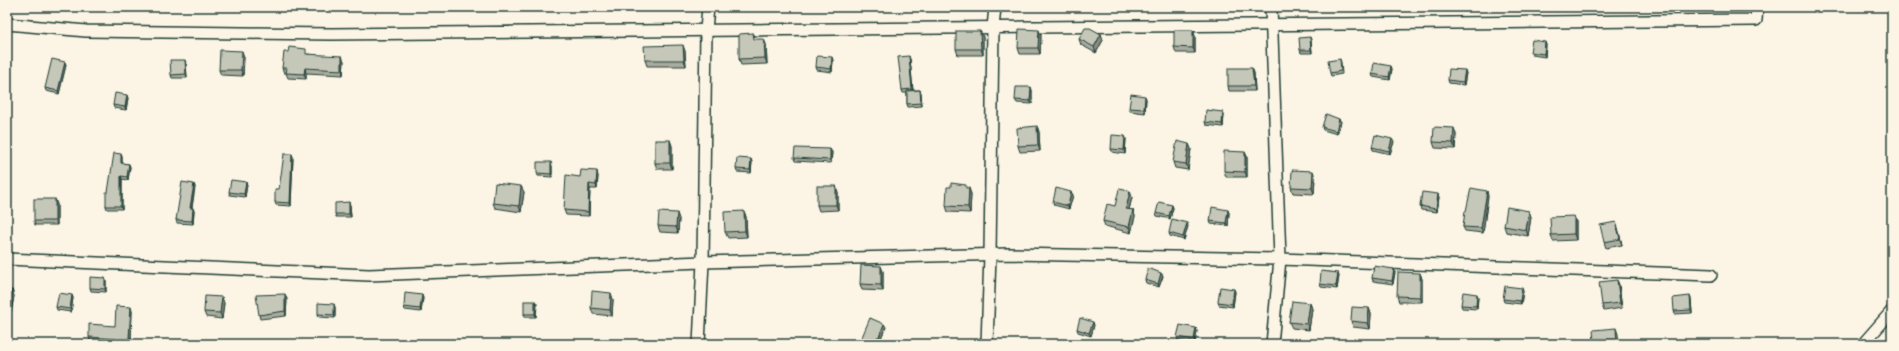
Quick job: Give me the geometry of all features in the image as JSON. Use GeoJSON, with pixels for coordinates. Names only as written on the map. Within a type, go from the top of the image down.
{"type":"FeatureCollection","features":[{"type":"Feature","properties":{"kind":"street"},"geometry":{"type":"LineString","coordinates":[[699,344],[703,262],[706,30],[708,7]]}},
{"type":"Feature","properties":{"kind":"street"},"geometry":{"type":"LineString","coordinates":[[987,344],[990,255],[993,28],[995,7]]}},
{"type":"Feature","properties":{"kind":"street"},"geometry":{"type":"LineString","coordinates":[[1271,7],[1270,25],[1280,259],[1272,344]]}},
{"type":"Feature","properties":{"kind":"street"},"geometry":{"type":"LineString","coordinates":[[7,24],[86,31],[331,34],[993,28],[1756,20],[1757,7]]}},
{"type":"Feature","properties":{"kind":"street"},"geometry":{"type":"LineString","coordinates":[[7,259],[369,276],[703,262],[990,255],[1280,259],[1711,275]]}},
{"type":"Feature","properties":{"kind":"street"},"geometry":{"type":"LineString","coordinates":[[1863,344],[1892,311]]}},
{"type":"Feature","properties":{"kind":"building"},"geometry":{"type":"Polygon","coordinates":[[[1085,28],[1090,28],[1101,34],[1094,47],[1079,39],[1085,28]]]}},
{"type":"Feature","properties":{"kind":"building"},"geometry":{"type":"Polygon","coordinates":[[[1019,29],[1039,30],[1038,48],[1018,48],[1019,29]]]}},
{"type":"Feature","properties":{"kind":"building"},"geometry":{"type":"Polygon","coordinates":[[[1174,30],[1193,30],[1193,48],[1174,47],[1174,30]]]}},
{"type":"Feature","properties":{"kind":"building"},"geometry":{"type":"Polygon","coordinates":[[[956,31],[980,31],[981,49],[956,49],[956,31]]]}},
{"type":"Feature","properties":{"kind":"building"},"geometry":{"type":"Polygon","coordinates":[[[753,33],[754,39],[764,39],[765,58],[739,59],[739,34],[753,33]]]}},
{"type":"Feature","properties":{"kind":"building"},"geometry":{"type":"Polygon","coordinates":[[[1310,37],[1311,50],[1300,50],[1299,38],[1310,37]]]}},
{"type":"Feature","properties":{"kind":"building"},"geometry":{"type":"Polygon","coordinates":[[[1532,40],[1545,42],[1544,54],[1530,52],[1532,40]]]}},
{"type":"Feature","properties":{"kind":"building"},"geometry":{"type":"Polygon","coordinates":[[[683,45],[684,60],[645,60],[644,46],[683,45]]]}},
{"type":"Feature","properties":{"kind":"building"},"geometry":{"type":"Polygon","coordinates":[[[289,47],[306,49],[306,54],[342,56],[342,70],[305,68],[304,74],[286,73],[287,68],[282,68],[284,52],[288,52],[289,47]]]}},
{"type":"Feature","properties":{"kind":"building"},"geometry":{"type":"Polygon","coordinates":[[[220,50],[242,51],[241,70],[219,70],[220,50]]]}},
{"type":"Feature","properties":{"kind":"building"},"geometry":{"type":"Polygon","coordinates":[[[817,56],[832,57],[831,69],[816,67],[817,56]]]}},
{"type":"Feature","properties":{"kind":"building"},"geometry":{"type":"Polygon","coordinates":[[[909,56],[912,89],[902,90],[898,57],[909,56]]]}},
{"type":"Feature","properties":{"kind":"building"},"geometry":{"type":"Polygon","coordinates":[[[52,59],[65,62],[58,91],[45,88],[52,59]]]}},
{"type":"Feature","properties":{"kind":"building"},"geometry":{"type":"Polygon","coordinates":[[[1340,59],[1341,71],[1330,73],[1328,61],[1340,59]]]}},
{"type":"Feature","properties":{"kind":"building"},"geometry":{"type":"Polygon","coordinates":[[[170,60],[185,60],[186,74],[171,75],[170,60]]]}},
{"type":"Feature","properties":{"kind":"building"},"geometry":{"type":"Polygon","coordinates":[[[1374,63],[1391,66],[1389,77],[1372,74],[1374,63]]]}},
{"type":"Feature","properties":{"kind":"building"},"geometry":{"type":"Polygon","coordinates":[[[1228,68],[1252,68],[1254,86],[1228,86],[1228,68]]]}},
{"type":"Feature","properties":{"kind":"building"},"geometry":{"type":"Polygon","coordinates":[[[1449,69],[1465,70],[1463,82],[1448,80],[1449,69]]]}},
{"type":"Feature","properties":{"kind":"building"},"geometry":{"type":"Polygon","coordinates":[[[1016,87],[1031,87],[1030,101],[1015,100],[1016,87]]]}},
{"type":"Feature","properties":{"kind":"building"},"geometry":{"type":"Polygon","coordinates":[[[920,90],[921,103],[907,104],[907,91],[920,90]]]}},
{"type":"Feature","properties":{"kind":"building"},"geometry":{"type":"Polygon","coordinates":[[[115,93],[127,95],[125,107],[113,105],[115,93]]]}},
{"type":"Feature","properties":{"kind":"building"},"geometry":{"type":"Polygon","coordinates":[[[1131,94],[1145,96],[1144,109],[1129,108],[1131,94]]]}},
{"type":"Feature","properties":{"kind":"building"},"geometry":{"type":"Polygon","coordinates":[[[1206,110],[1223,112],[1222,124],[1205,122],[1206,110]]]}},
{"type":"Feature","properties":{"kind":"building"},"geometry":{"type":"Polygon","coordinates":[[[1326,114],[1339,119],[1336,131],[1322,127],[1326,114]]]}},
{"type":"Feature","properties":{"kind":"building"},"geometry":{"type":"Polygon","coordinates":[[[1037,126],[1038,145],[1018,146],[1017,128],[1037,126]]]}},
{"type":"Feature","properties":{"kind":"building"},"geometry":{"type":"Polygon","coordinates":[[[1434,127],[1454,128],[1453,143],[1433,142],[1434,127]]]}},
{"type":"Feature","properties":{"kind":"building"},"geometry":{"type":"Polygon","coordinates":[[[1112,135],[1125,136],[1124,150],[1111,149],[1112,135]]]}},
{"type":"Feature","properties":{"kind":"building"},"geometry":{"type":"Polygon","coordinates":[[[1375,135],[1392,139],[1389,151],[1372,147],[1375,135]]]}},
{"type":"Feature","properties":{"kind":"building"},"geometry":{"type":"Polygon","coordinates":[[[655,140],[670,140],[670,163],[655,163],[655,140]]]}},
{"type":"Feature","properties":{"kind":"building"},"geometry":{"type":"Polygon","coordinates":[[[1177,141],[1189,144],[1186,164],[1173,162],[1177,141]]]}},
{"type":"Feature","properties":{"kind":"building"},"geometry":{"type":"Polygon","coordinates":[[[795,148],[830,149],[830,160],[794,158],[795,148]]]}},
{"type":"Feature","properties":{"kind":"building"},"geometry":{"type":"Polygon","coordinates":[[[1224,151],[1245,152],[1245,172],[1224,171],[1224,151]]]}},
{"type":"Feature","properties":{"kind":"building"},"geometry":{"type":"Polygon","coordinates":[[[114,153],[121,154],[121,163],[129,164],[127,177],[121,176],[121,206],[106,206],[106,192],[108,192],[114,153]]]}},
{"type":"Feature","properties":{"kind":"building"},"geometry":{"type":"Polygon","coordinates":[[[284,154],[292,154],[290,203],[275,202],[275,189],[279,189],[284,154]]]}},
{"type":"Feature","properties":{"kind":"building"},"geometry":{"type":"Polygon","coordinates":[[[737,158],[751,159],[750,170],[736,169],[737,158]]]}},
{"type":"Feature","properties":{"kind":"building"},"geometry":{"type":"Polygon","coordinates":[[[537,162],[551,162],[551,174],[537,173],[537,162]]]}},
{"type":"Feature","properties":{"kind":"building"},"geometry":{"type":"Polygon","coordinates":[[[581,170],[597,171],[596,185],[589,184],[588,212],[564,210],[566,175],[580,177],[581,170]]]}},
{"type":"Feature","properties":{"kind":"building"},"geometry":{"type":"Polygon","coordinates":[[[1292,170],[1313,171],[1312,188],[1291,187],[1292,170]]]}},
{"type":"Feature","properties":{"kind":"building"},"geometry":{"type":"Polygon","coordinates":[[[231,180],[246,182],[244,194],[229,192],[231,180]]]}},
{"type":"Feature","properties":{"kind":"building"},"geometry":{"type":"Polygon","coordinates":[[[182,182],[194,184],[190,208],[193,208],[192,221],[176,220],[182,182]]]}},
{"type":"Feature","properties":{"kind":"building"},"geometry":{"type":"Polygon","coordinates":[[[495,183],[521,186],[519,206],[493,203],[495,183]]]}},
{"type":"Feature","properties":{"kind":"building"},"geometry":{"type":"Polygon","coordinates":[[[951,183],[966,185],[966,188],[969,188],[968,207],[946,206],[947,187],[951,187],[951,183]]]}},
{"type":"Feature","properties":{"kind":"building"},"geometry":{"type":"Polygon","coordinates":[[[817,186],[836,186],[836,205],[817,205],[817,186]]]}},
{"type":"Feature","properties":{"kind":"building"},"geometry":{"type":"Polygon","coordinates":[[[1056,188],[1071,192],[1068,206],[1053,202],[1056,188]]]}},
{"type":"Feature","properties":{"kind":"building"},"geometry":{"type":"Polygon","coordinates":[[[1471,188],[1487,191],[1481,228],[1463,227],[1465,211],[1471,188]]]}},
{"type":"Feature","properties":{"kind":"building"},"geometry":{"type":"Polygon","coordinates":[[[1119,189],[1130,191],[1126,209],[1133,210],[1129,227],[1103,221],[1107,204],[1115,206],[1119,189]]]}},
{"type":"Feature","properties":{"kind":"building"},"geometry":{"type":"Polygon","coordinates":[[[1422,192],[1438,194],[1436,209],[1420,206],[1422,192]]]}},
{"type":"Feature","properties":{"kind":"building"},"geometry":{"type":"Polygon","coordinates":[[[34,199],[55,199],[55,221],[34,221],[34,199]]]}},
{"type":"Feature","properties":{"kind":"building"},"geometry":{"type":"Polygon","coordinates":[[[349,202],[349,214],[335,214],[335,203],[349,202]]]}},
{"type":"Feature","properties":{"kind":"building"},"geometry":{"type":"Polygon","coordinates":[[[1159,202],[1172,205],[1169,216],[1156,213],[1159,202]]]}},
{"type":"Feature","properties":{"kind":"building"},"geometry":{"type":"Polygon","coordinates":[[[1212,207],[1228,210],[1226,223],[1210,221],[1212,207]]]}},
{"type":"Feature","properties":{"kind":"building"},"geometry":{"type":"Polygon","coordinates":[[[1507,207],[1529,211],[1526,230],[1504,226],[1507,207]]]}},
{"type":"Feature","properties":{"kind":"building"},"geometry":{"type":"Polygon","coordinates":[[[744,211],[745,231],[725,232],[724,212],[744,211]]]}},
{"type":"Feature","properties":{"kind":"building"},"geometry":{"type":"Polygon","coordinates":[[[659,212],[677,213],[676,227],[658,226],[659,212]]]}},
{"type":"Feature","properties":{"kind":"building"},"geometry":{"type":"Polygon","coordinates":[[[1574,216],[1574,234],[1551,235],[1550,217],[1574,216]]]}},
{"type":"Feature","properties":{"kind":"building"},"geometry":{"type":"Polygon","coordinates":[[[1172,219],[1187,223],[1183,237],[1169,233],[1172,219]]]}},
{"type":"Feature","properties":{"kind":"building"},"geometry":{"type":"Polygon","coordinates":[[[1616,222],[1620,239],[1604,242],[1600,225],[1616,222]]]}},
{"type":"Feature","properties":{"kind":"building"},"geometry":{"type":"Polygon","coordinates":[[[861,265],[881,266],[881,285],[860,284],[861,265]]]}},
{"type":"Feature","properties":{"kind":"building"},"geometry":{"type":"Polygon","coordinates":[[[1374,266],[1394,269],[1392,281],[1372,278],[1374,266]]]}},
{"type":"Feature","properties":{"kind":"building"},"geometry":{"type":"Polygon","coordinates":[[[1148,268],[1161,273],[1158,284],[1145,280],[1148,268]]]}},
{"type":"Feature","properties":{"kind":"building"},"geometry":{"type":"Polygon","coordinates":[[[1321,271],[1338,273],[1336,286],[1320,284],[1321,271]]]}},
{"type":"Feature","properties":{"kind":"building"},"geometry":{"type":"Polygon","coordinates":[[[1398,272],[1420,273],[1420,297],[1397,296],[1398,272]]]}},
{"type":"Feature","properties":{"kind":"building"},"geometry":{"type":"Polygon","coordinates":[[[90,277],[105,278],[105,289],[90,288],[90,277]]]}},
{"type":"Feature","properties":{"kind":"building"},"geometry":{"type":"Polygon","coordinates":[[[1617,280],[1620,303],[1602,305],[1599,282],[1617,280]]]}},
{"type":"Feature","properties":{"kind":"building"},"geometry":{"type":"Polygon","coordinates":[[[1505,286],[1522,288],[1520,301],[1503,299],[1505,286]]]}},
{"type":"Feature","properties":{"kind":"building"},"geometry":{"type":"Polygon","coordinates":[[[1220,287],[1234,289],[1232,304],[1218,302],[1220,287]]]}},
{"type":"Feature","properties":{"kind":"building"},"geometry":{"type":"Polygon","coordinates":[[[7,289],[12,290],[9,306],[7,305],[7,289]]]}},
{"type":"Feature","properties":{"kind":"building"},"geometry":{"type":"Polygon","coordinates":[[[592,291],[611,293],[610,310],[591,308],[592,291]]]}},
{"type":"Feature","properties":{"kind":"building"},"geometry":{"type":"Polygon","coordinates":[[[1463,292],[1477,294],[1476,306],[1461,305],[1463,292]]]}},
{"type":"Feature","properties":{"kind":"building"},"geometry":{"type":"Polygon","coordinates":[[[59,293],[72,295],[70,309],[56,307],[59,293]]]}},
{"type":"Feature","properties":{"kind":"building"},"geometry":{"type":"Polygon","coordinates":[[[405,293],[422,295],[420,309],[404,307],[405,293]]]}},
{"type":"Feature","properties":{"kind":"building"},"geometry":{"type":"Polygon","coordinates":[[[285,294],[285,311],[259,315],[256,295],[285,294]]]}},
{"type":"Feature","properties":{"kind":"building"},"geometry":{"type":"Polygon","coordinates":[[[205,296],[222,297],[220,313],[204,312],[205,296]]]}},
{"type":"Feature","properties":{"kind":"building"},"geometry":{"type":"Polygon","coordinates":[[[1690,296],[1691,310],[1674,311],[1673,298],[1690,296]]]}},
{"type":"Feature","properties":{"kind":"building"},"geometry":{"type":"Polygon","coordinates":[[[524,301],[535,301],[535,314],[524,314],[524,301]]]}},
{"type":"Feature","properties":{"kind":"building"},"geometry":{"type":"Polygon","coordinates":[[[1292,301],[1310,303],[1307,324],[1289,322],[1292,301]]]}},
{"type":"Feature","properties":{"kind":"building"},"geometry":{"type":"Polygon","coordinates":[[[318,303],[334,304],[334,315],[318,314],[318,303]]]}},
{"type":"Feature","properties":{"kind":"building"},"geometry":{"type":"Polygon","coordinates":[[[116,306],[131,307],[129,338],[132,338],[132,344],[116,344],[116,339],[89,337],[89,324],[115,326],[116,306]]]}},
{"type":"Feature","properties":{"kind":"building"},"geometry":{"type":"Polygon","coordinates":[[[1352,307],[1369,308],[1368,323],[1351,321],[1352,307]]]}},
{"type":"Feature","properties":{"kind":"building"},"geometry":{"type":"Polygon","coordinates":[[[870,318],[884,324],[879,337],[877,337],[874,344],[859,344],[870,318]]]}},
{"type":"Feature","properties":{"kind":"building"},"geometry":{"type":"Polygon","coordinates":[[[1080,318],[1093,322],[1089,333],[1077,329],[1080,318]]]}},
{"type":"Feature","properties":{"kind":"building"},"geometry":{"type":"Polygon","coordinates":[[[1180,325],[1196,328],[1194,340],[1177,337],[1180,325]]]}},
{"type":"Feature","properties":{"kind":"building"},"geometry":{"type":"Polygon","coordinates":[[[1616,328],[1617,344],[1560,344],[1560,341],[1594,342],[1593,330],[1616,328]]]}},
{"type":"Feature","properties":{"kind":"building"},"geometry":{"type":"Polygon","coordinates":[[[391,340],[405,342],[405,344],[391,344],[391,340]]]}}]}
